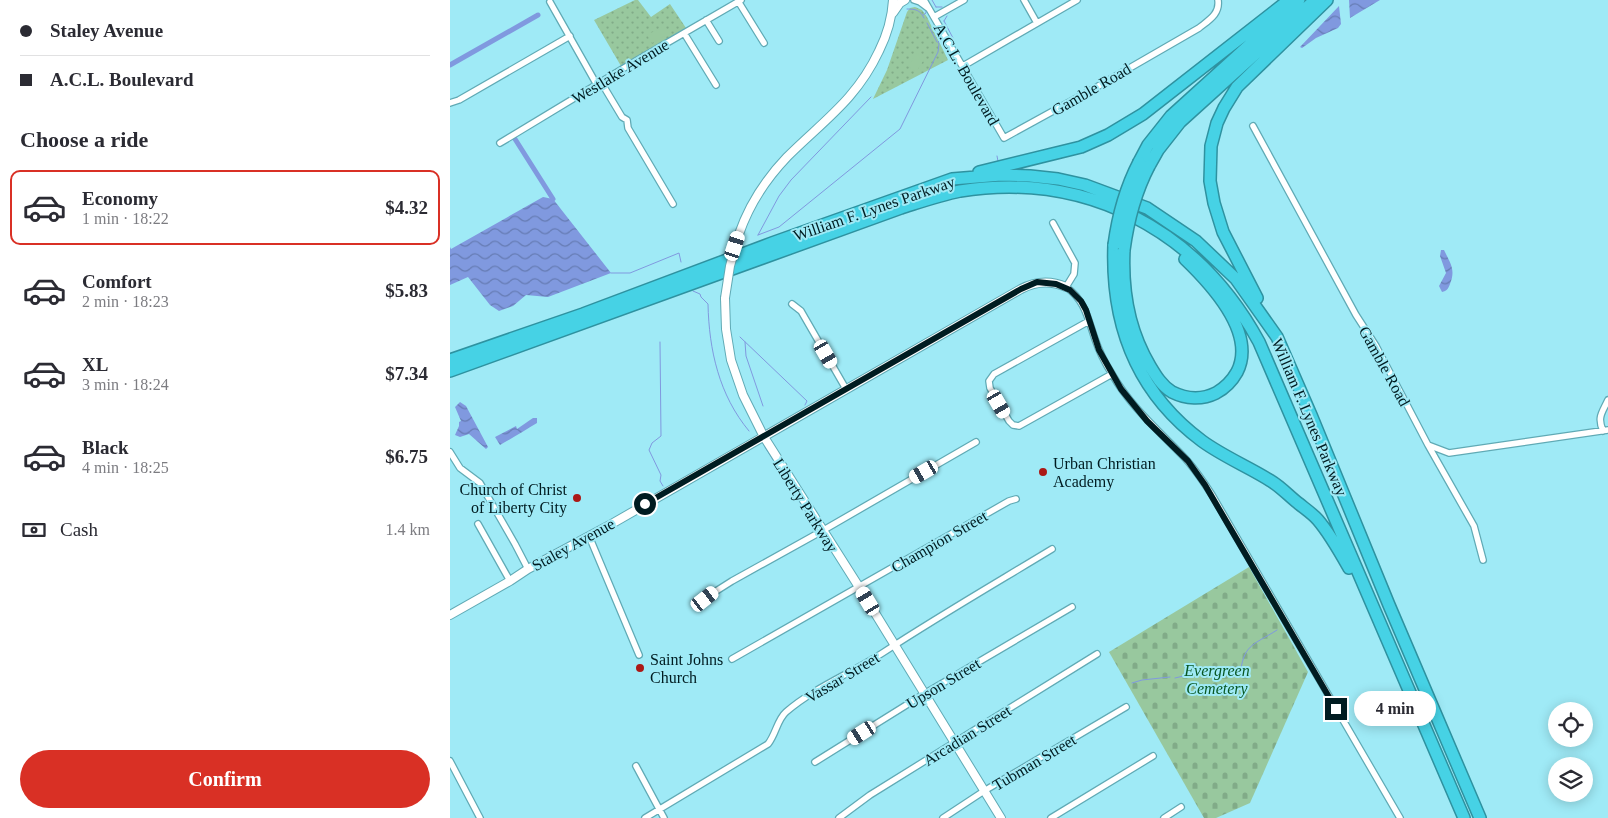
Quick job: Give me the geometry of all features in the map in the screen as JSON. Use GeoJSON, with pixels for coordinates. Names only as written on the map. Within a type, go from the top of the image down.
{"type":"FeatureCollection","features":[{"type":"Feature","properties":{"kind":"highway"},"geometry":{"type":"LineString","coordinates":[[952,179],[1082,147],[1108,135],[1143,114],[1289,0]]}},
{"type":"Feature","properties":{"kind":"highway"},"geometry":{"type":"LineString","coordinates":[[1144,164],[1159,130],[1183,104],[1299,0]]}},
{"type":"Feature","properties":{"kind":"highway"},"geometry":{"type":"LineString","coordinates":[[1315,0],[1180,122],[1128,185],[1120,210],[1119,247],[1114,280],[1115,298],[1123,332],[1137,365],[1156,396],[1202,441],[1272,482],[1318,519],[1340,552],[1375,612]]}},
{"type":"Feature","properties":{"kind":"highway"},"geometry":{"type":"LineString","coordinates":[[1277,337],[1223,232],[1214,204],[1210,181],[1211,146],[1224,108],[1237,87],[1327,0]]}},
{"type":"Feature","properties":{"kind":"highway","name":"William F. Lynes Parkway"},"geometry":{"type":"LineString","coordinates":[[450,360],[583,314],[772,243],[952,179],[1001,176],[1030,176],[1058,179],[1085,185],[1147,208],[1196,241],[1236,278],[1277,337],[1480,818]]}},
{"type":"Feature","properties":{"kind":"highway","name":"William F. Lynes Parkway"},"geometry":{"type":"LineString","coordinates":[[450,371],[901,208],[941,196],[975,189],[1014,187],[1072,194],[1106,204],[1137,218],[1172,240],[1195,258],[1225,290],[1259,342],[1464,818]]}},
{"type":"Feature","properties":{"kind":"highway"},"geometry":{"type":"LineString","coordinates":[[833,233],[942,202],[972,196],[1010,194],[1058,199],[1107,212],[1136,225],[1169,246],[1194,268],[1222,300],[1236,326],[1242,351],[1239,368],[1230,383],[1224,388],[1210,396],[1194,398],[1172,392],[1160,381],[1146,360],[1133,329],[1126,297],[1119,247]]}},
{"type":"Feature","properties":{"kind":"street","name":"Liberty Parkway"},"geometry":{"type":"LineString","coordinates":[[892,0],[891,17],[884,41],[864,80],[848,100],[787,158],[766,182],[749,209],[738,234],[730,266],[725,298],[727,335],[731,360],[743,395],[764,437],[1001,818]]}},
{"type":"Feature","properties":{"kind":"street"},"geometry":{"type":"LineString","coordinates":[[891,17],[897,6],[905,0]]}},
{"type":"Feature","properties":{"kind":"street","name":"A.C.L. Boulevard"},"geometry":{"type":"LineString","coordinates":[[914,0],[930,9]]}},
{"type":"Feature","properties":{"kind":"street","name":"A.C.L. Boulevard"},"geometry":{"type":"LineString","coordinates":[[924,0],[1004,138]]}},
{"type":"Feature","properties":{"kind":"street"},"geometry":{"type":"LineString","coordinates":[[934,17],[964,0]]}},
{"type":"Feature","properties":{"kind":"street"},"geometry":{"type":"LineString","coordinates":[[1024,0],[1037,23]]}},
{"type":"Feature","properties":{"kind":"street"},"geometry":{"type":"LineString","coordinates":[[963,66],[1076,0]]}},
{"type":"Feature","properties":{"kind":"street","name":"Gamble Road"},"geometry":{"type":"LineString","coordinates":[[1004,138],[1199,28],[1213,17],[1219,6],[1218,0]]}},
{"type":"Feature","properties":{"kind":"street"},"geometry":{"type":"LineString","coordinates":[[740,1],[764,43]]}},
{"type":"Feature","properties":{"kind":"street","name":"Westlake Avenue"},"geometry":{"type":"LineString","coordinates":[[500,143],[740,1]]}},
{"type":"Feature","properties":{"kind":"street"},"geometry":{"type":"LineString","coordinates":[[550,2],[599,83],[622,117],[627,120],[628,128],[673,204]]}},
{"type":"Feature","properties":{"kind":"street"},"geometry":{"type":"LineString","coordinates":[[706,20],[719,41]]}},
{"type":"Feature","properties":{"kind":"street"},"geometry":{"type":"LineString","coordinates":[[684,33],[716,85]]}},
{"type":"Feature","properties":{"kind":"street"},"geometry":{"type":"LineString","coordinates":[[450,103],[459,100],[570,36]]}},
{"type":"Feature","properties":{"kind":"street","name":"Gamble Road"},"geometry":{"type":"LineString","coordinates":[[1253,126],[1474,526],[1483,560]]}},
{"type":"Feature","properties":{"kind":"street"},"geometry":{"type":"LineString","coordinates":[[1052,223],[1075,265],[1074,274],[1066,287],[1081,301],[1099,350],[1112,374],[1130,401],[1147,421],[1188,461],[1212,495],[1400,818]]}},
{"type":"Feature","properties":{"kind":"street","name":"Staley Avenue"},"geometry":{"type":"LineString","coordinates":[[450,615],[1027,286],[1037,282],[1046,282],[1066,287]]}},
{"type":"Feature","properties":{"kind":"street"},"geometry":{"type":"LineString","coordinates":[[792,304],[801,311],[846,389]]}},
{"type":"Feature","properties":{"kind":"street"},"geometry":{"type":"LineString","coordinates":[[1089,321],[994,374],[989,382],[990,388],[1009,421],[1013,425],[1019,426],[1112,374]]}},
{"type":"Feature","properties":{"kind":"street"},"geometry":{"type":"LineString","coordinates":[[1606,430],[1600,424],[1599,417],[1608,400]]}},
{"type":"Feature","properties":{"kind":"street"},"geometry":{"type":"LineString","coordinates":[[1428,445],[1449,453],[1606,430]]}},
{"type":"Feature","properties":{"kind":"street"},"geometry":{"type":"LineString","coordinates":[[702,600],[737,578],[976,442]]}},
{"type":"Feature","properties":{"kind":"street"},"geometry":{"type":"LineString","coordinates":[[450,452],[460,468],[480,483],[528,569]]}},
{"type":"Feature","properties":{"kind":"street","name":"Champion Street"},"geometry":{"type":"LineString","coordinates":[[732,659],[1009,501],[1016,499]]}},
{"type":"Feature","properties":{"kind":"street"},"geometry":{"type":"LineString","coordinates":[[478,524],[510,581]]}},
{"type":"Feature","properties":{"kind":"street"},"geometry":{"type":"LineString","coordinates":[[589,536],[639,655]]}},
{"type":"Feature","properties":{"kind":"street","name":"Vassar Street"},"geometry":{"type":"LineString","coordinates":[[645,818],[768,744],[785,713],[807,697],[1052,549]]}},
{"type":"Feature","properties":{"kind":"street","name":"Upson Street"},"geometry":{"type":"LineString","coordinates":[[815,762],[924,694],[1072,607]]}},
{"type":"Feature","properties":{"kind":"street","name":"Arcadian Street"},"geometry":{"type":"LineString","coordinates":[[839,818],[870,796],[1097,654]]}},
{"type":"Feature","properties":{"kind":"street","name":"Tubman Street"},"geometry":{"type":"LineString","coordinates":[[943,818],[984,791],[1126,707]]}},
{"type":"Feature","properties":{"kind":"street"},"geometry":{"type":"LineString","coordinates":[[1051,818],[1153,756]]}},
{"type":"Feature","properties":{"kind":"street"},"geometry":{"type":"LineString","coordinates":[[450,762],[480,818]]}},
{"type":"Feature","properties":{"kind":"street"},"geometry":{"type":"LineString","coordinates":[[636,766],[664,818]]}},
{"type":"Feature","properties":{"kind":"street"},"geometry":{"type":"LineString","coordinates":[[1164,818],[1181,808]]}},
{"type":"Feature","properties":{"kind":"green space"},"geometry":{"type":"Polygon","coordinates":[[[638,0],[651,17],[670,4],[686,28],[621,66],[594,20],[638,0]]]}},
{"type":"Feature","properties":{"kind":"green space"},"geometry":{"type":"Polygon","coordinates":[[[915,7],[922,10],[927,17],[948,60],[873,99],[887,70],[907,12],[910,8],[915,7]]]}},
{"type":"Feature","properties":{"kind":"green space"},"geometry":{"type":"Polygon","coordinates":[[[662,27],[666,35],[652,43],[647,35],[662,27]]]}},
{"type":"Feature","properties":{"kind":"green space"},"geometry":{"type":"Polygon","coordinates":[[[917,53],[925,58],[916,72],[908,66],[917,53]]]}},
{"type":"Feature","properties":{"kind":"green space","name":"Evergreen Cemetery"},"geometry":{"type":"Polygon","coordinates":[[[1249,567],[1308,672],[1250,803],[1216,818],[1204,818],[1109,652],[1249,567]]]}},
{"type":"Feature","properties":{"kind":"water"},"geometry":{"type":"Polygon","coordinates":[[[1349,0],[1380,0],[1350,18],[1349,0]]]}},
{"type":"Feature","properties":{"kind":"water"},"geometry":{"type":"Polygon","coordinates":[[[1339,6],[1341,24],[1338,28],[1316,38],[1302,48],[1300,47],[1339,6]]]}},
{"type":"Feature","properties":{"kind":"water"},"geometry":{"type":"Polygon","coordinates":[[[543,197],[553,199],[611,273],[548,297],[526,295],[513,306],[499,311],[490,305],[468,277],[450,285],[450,247],[451,249],[543,197]]]}},
{"type":"Feature","properties":{"kind":"water"},"geometry":{"type":"Polygon","coordinates":[[[1441,250],[1444,250],[1451,266],[1452,274],[1448,288],[1442,292],[1439,286],[1446,273],[1440,256],[1441,250]]]}},
{"type":"Feature","properties":{"kind":"water"},"geometry":{"type":"Polygon","coordinates":[[[460,402],[466,406],[488,447],[486,449],[469,434],[460,437],[455,435],[461,421],[455,407],[460,402]]]}},
{"type":"Feature","properties":{"kind":"water"},"geometry":{"type":"Polygon","coordinates":[[[533,418],[537,418],[537,423],[500,445],[495,437],[516,426],[517,429],[533,418]]]}},
{"type":"Feature","properties":{"kind":"waterway"},"geometry":{"type":"LineString","coordinates":[[932,0],[936,7]]}},
{"type":"Feature","properties":{"kind":"waterway"},"geometry":{"type":"LineString","coordinates":[[936,7],[942,7]]}},
{"type":"Feature","properties":{"kind":"waterway"},"geometry":{"type":"LineString","coordinates":[[907,9],[917,10],[924,18]]}},
{"type":"Feature","properties":{"kind":"waterway"},"geometry":{"type":"LineString","coordinates":[[923,15],[926,11]]}},
{"type":"Feature","properties":{"kind":"waterway"},"geometry":{"type":"LineString","coordinates":[[450,65],[538,15]]}},
{"type":"Feature","properties":{"kind":"waterway"},"geometry":{"type":"LineString","coordinates":[[944,21],[947,16]]}},
{"type":"Feature","properties":{"kind":"waterway"},"geometry":{"type":"LineString","coordinates":[[944,21],[953,38]]}},
{"type":"Feature","properties":{"kind":"waterway"},"geometry":{"type":"LineString","coordinates":[[927,23],[937,42]]}},
{"type":"Feature","properties":{"kind":"waterway"},"geometry":{"type":"LineString","coordinates":[[758,235],[779,227],[900,129],[938,52],[938,42],[940,40]]}},
{"type":"Feature","properties":{"kind":"waterway"},"geometry":{"type":"LineString","coordinates":[[758,235],[779,196],[791,180],[871,97]]}},
{"type":"Feature","properties":{"kind":"waterway"},"geometry":{"type":"LineString","coordinates":[[515,139],[553,199]]}},
{"type":"Feature","properties":{"kind":"waterway"},"geometry":{"type":"LineString","coordinates":[[997,156],[998,161]]}},
{"type":"Feature","properties":{"kind":"waterway"},"geometry":{"type":"LineString","coordinates":[[611,273],[630,273],[679,253],[681,262]]}},
{"type":"Feature","properties":{"kind":"waterway"},"geometry":{"type":"LineString","coordinates":[[693,291],[700,294],[708,304],[714,355],[723,387],[730,402],[749,431]]}},
{"type":"Feature","properties":{"kind":"waterway"},"geometry":{"type":"LineString","coordinates":[[740,337],[807,401],[805,405]]}},
{"type":"Feature","properties":{"kind":"waterway"},"geometry":{"type":"LineString","coordinates":[[660,342],[661,436],[652,443],[649,450],[661,475],[660,481],[663,486]]}},
{"type":"Feature","properties":{"kind":"waterway"},"geometry":{"type":"LineString","coordinates":[[745,342],[746,356],[763,406]]}},
{"type":"Feature","properties":{"kind":"waterway"},"geometry":{"type":"LineString","coordinates":[[765,447],[810,518]]}},
{"type":"Feature","properties":{"kind":"waterway"},"geometry":{"type":"LineString","coordinates":[[1212,672],[1240,677],[1241,666],[1246,652],[1255,643],[1277,630]]}},
{"type":"Feature","properties":{"kind":"waterway"},"geometry":{"type":"LineString","coordinates":[[1175,678],[1205,671]]}},
{"type":"Feature","properties":{"kind":"waterway"},"geometry":{"type":"LineString","coordinates":[[1132,683],[1170,677]]}},
{"type":"Feature","properties":{"kind":"place","name":"Urban Christian Academy"},"geometry":{"type":"Point","coordinates":[1043,472]}},
{"type":"Feature","properties":{"kind":"place","name":"Church of Christ of Liberty City"},"geometry":{"type":"Point","coordinates":[577,498]}},
{"type":"Feature","properties":{"kind":"place","name":"Saint Johns Church"},"geometry":{"type":"Point","coordinates":[640,668]}},
{"type":"Feature","properties":{"kind":"route"},"geometry":{"type":"LineString","coordinates":[[645,504],[1021,289],[1037,282],[1056,284],[1066,287],[1084,305],[1099,350],[1125,395],[1147,421],[1188,461],[1199,475],[1336,709]]}}]}
